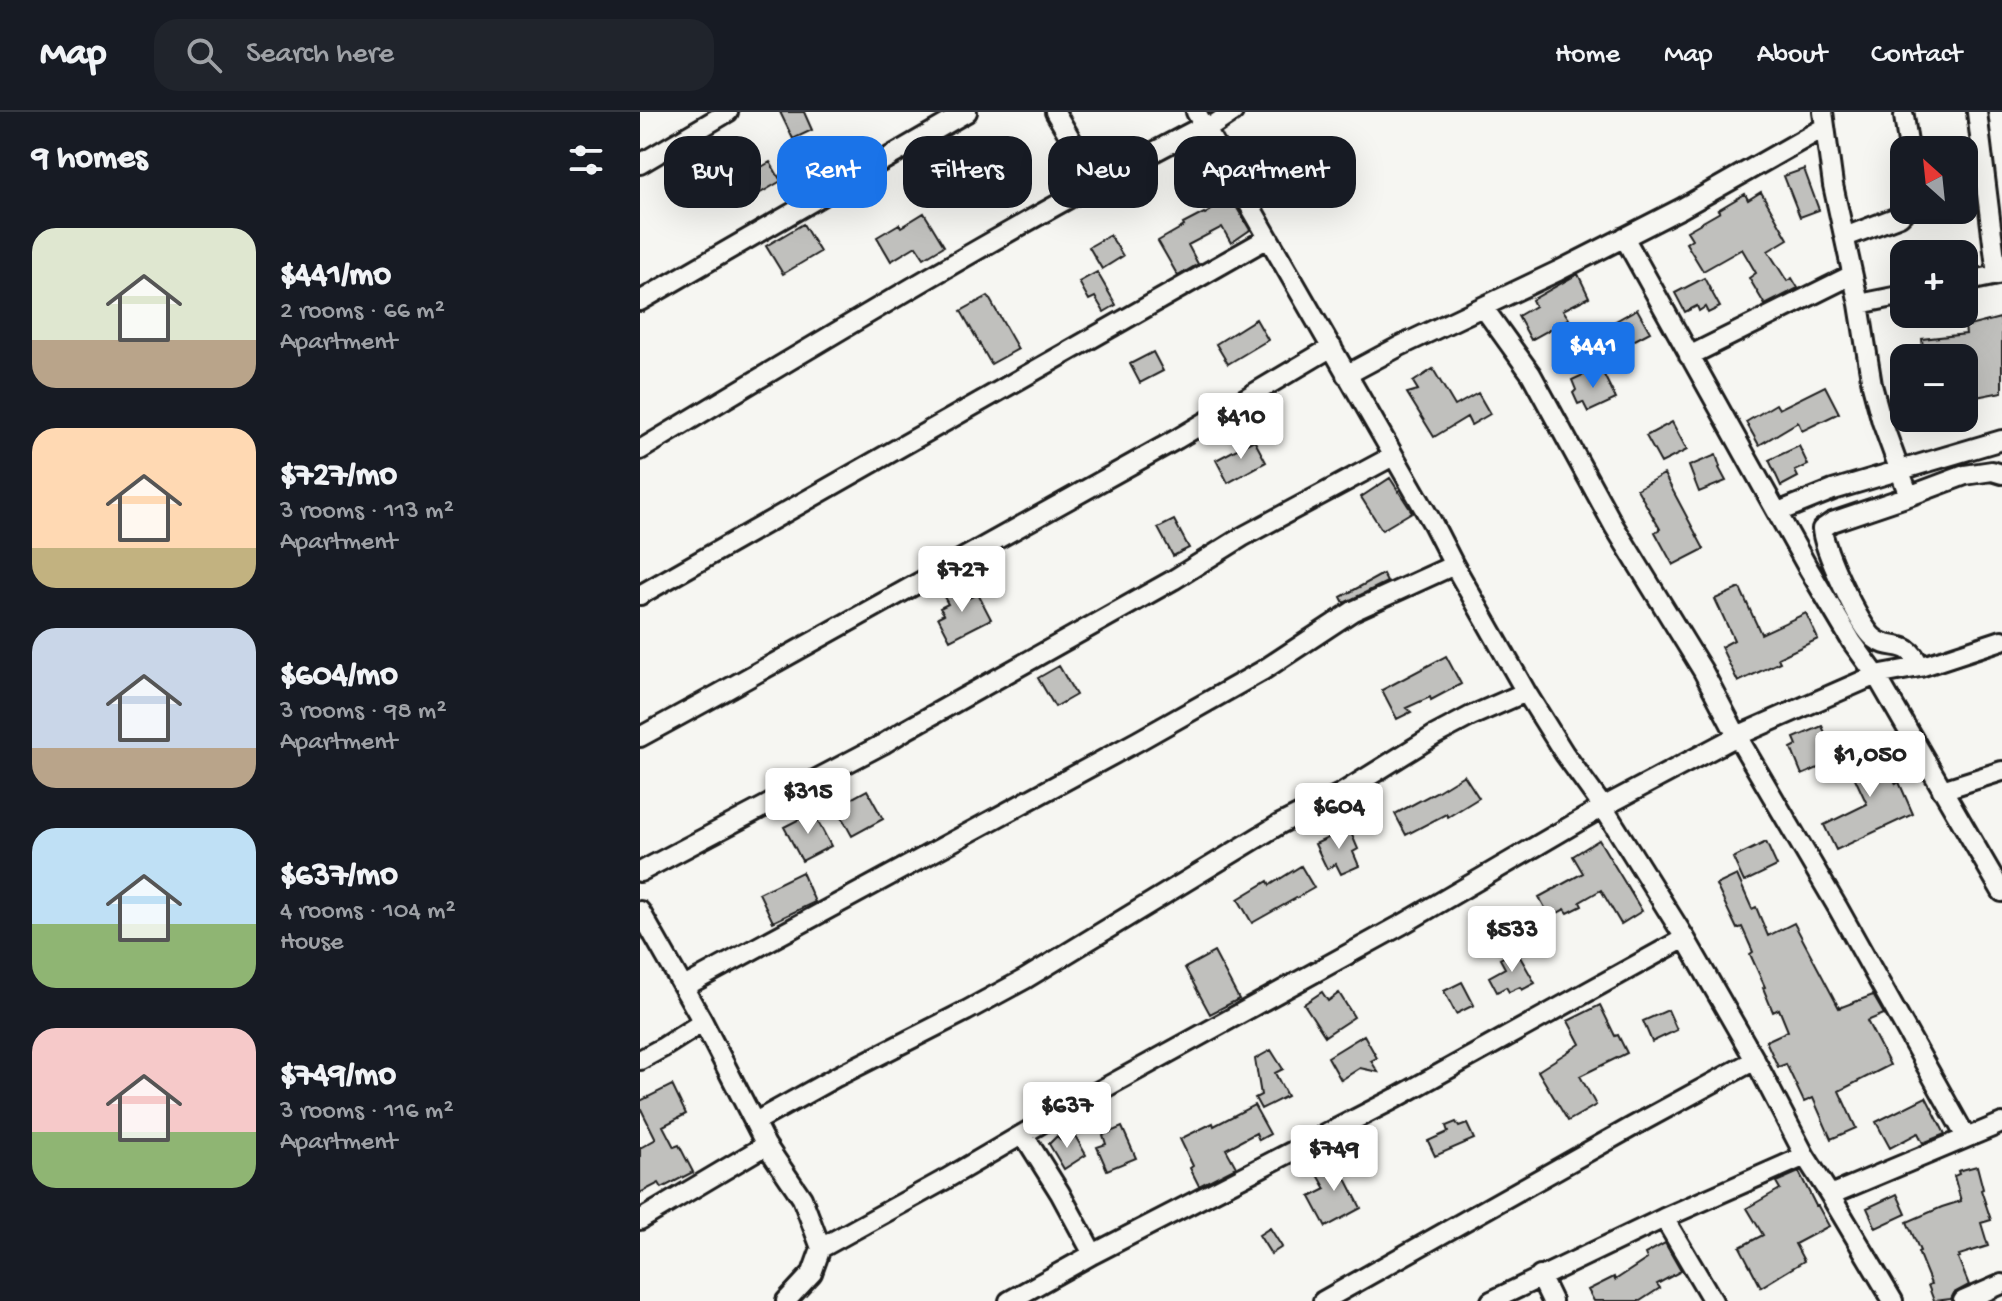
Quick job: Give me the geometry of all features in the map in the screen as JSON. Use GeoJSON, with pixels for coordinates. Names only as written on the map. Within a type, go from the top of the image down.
{"type":"FeatureCollection","features":[{"type":"Feature","properties":{"kind":"street"},"geometry":{"type":"LineString","coordinates":[[640,164],[728,112]]}},
{"type":"Feature","properties":{"kind":"street"},"geometry":{"type":"LineString","coordinates":[[640,301],[967,112]]}},
{"type":"Feature","properties":{"kind":"street"},"geometry":{"type":"LineString","coordinates":[[1055,112],[1069,136]]}},
{"type":"Feature","properties":{"kind":"street"},"geometry":{"type":"LineString","coordinates":[[1196,112],[1526,692],[1685,938],[1755,1060],[1805,1156],[1893,1301]]}},
{"type":"Feature","properties":{"kind":"street"},"geometry":{"type":"LineString","coordinates":[[1206,130],[1233,112]]}},
{"type":"Feature","properties":{"kind":"street"},"geometry":{"type":"LineString","coordinates":[[1977,112],[2000,275],[1978,279]]}},
{"type":"Feature","properties":{"kind":"street"},"geometry":{"type":"LineString","coordinates":[[1904,116],[1907,136]]}},
{"type":"Feature","properties":{"kind":"street"},"geometry":{"type":"LineString","coordinates":[[1346,375],[1682,208],[1824,120],[1833,185],[1859,304],[1872,385],[1909,496]]}},
{"type":"Feature","properties":{"kind":"street"},"geometry":{"type":"LineString","coordinates":[[1158,150],[1203,126],[1206,130]]}},
{"type":"Feature","properties":{"kind":"street"},"geometry":{"type":"LineString","coordinates":[[640,450],[1051,208]]}},
{"type":"Feature","properties":{"kind":"street"},"geometry":{"type":"LineString","coordinates":[[1845,237],[1890,220]]}},
{"type":"Feature","properties":{"kind":"street"},"geometry":{"type":"LineString","coordinates":[[1624,237],[1808,568],[1852,642],[1876,675],[2002,892]]}},
{"type":"Feature","properties":{"kind":"street"},"geometry":{"type":"LineString","coordinates":[[640,595],[1268,238]]}},
{"type":"Feature","properties":{"kind":"street"},"geometry":{"type":"LineString","coordinates":[[1689,356],[1852,275]]}},
{"type":"Feature","properties":{"kind":"street"},"geometry":{"type":"LineString","coordinates":[[1859,304],[1890,298]]}},
{"type":"Feature","properties":{"kind":"street"},"geometry":{"type":"LineString","coordinates":[[1483,307],[1531,374],[1614,526],[1703,671],[1966,1137]]}},
{"type":"Feature","properties":{"kind":"street"},"geometry":{"type":"LineString","coordinates":[[640,737],[1177,439],[1332,347]]}},
{"type":"Feature","properties":{"kind":"street"},"geometry":{"type":"LineString","coordinates":[[1778,512],[1833,490],[2002,440]]}},
{"type":"Feature","properties":{"kind":"street"},"geometry":{"type":"LineString","coordinates":[[640,872],[883,744],[1173,580],[1242,537],[1393,456]]}},
{"type":"Feature","properties":{"kind":"street"},"geometry":{"type":"LineString","coordinates":[[1920,667],[1913,653],[1904,646],[1873,637],[1860,620],[1829,555],[1822,529],[1832,522],[1965,475],[1992,471],[2002,474]]}},
{"type":"Feature","properties":{"kind":"street"},"geometry":{"type":"LineString","coordinates":[[684,987],[1138,741],[1262,671],[1353,611],[1454,565]]}},
{"type":"Feature","properties":{"kind":"street"},"geometry":{"type":"LineString","coordinates":[[821,1248],[1403,924],[1603,807],[1737,736],[1876,675],[1920,667],[2002,640]]}},
{"type":"Feature","properties":{"kind":"street"},"geometry":{"type":"LineString","coordinates":[[755,1122],[1025,979],[1280,824],[1342,793],[1435,735],[1526,692]]}},
{"type":"Feature","properties":{"kind":"street"},"geometry":{"type":"LineString","coordinates":[[1942,790],[2002,771]]}},
{"type":"Feature","properties":{"kind":"street"},"geometry":{"type":"LineString","coordinates":[[640,911],[703,1022],[766,1145],[802,1198],[821,1248],[812,1273],[786,1301]]}},
{"type":"Feature","properties":{"kind":"street"},"geometry":{"type":"LineString","coordinates":[[1009,1301],[1093,1254],[1396,1098],[1685,938]]}},
{"type":"Feature","properties":{"kind":"street"},"geometry":{"type":"LineString","coordinates":[[640,1060],[703,1022]]}},
{"type":"Feature","properties":{"kind":"street"},"geometry":{"type":"LineString","coordinates":[[1323,1301],[1755,1060]]}},
{"type":"Feature","properties":{"kind":"street"},"geometry":{"type":"LineString","coordinates":[[1830,1195],[2002,1123]]}},
{"type":"Feature","properties":{"kind":"street"},"geometry":{"type":"LineString","coordinates":[[1023,1134],[1093,1254]]}},
{"type":"Feature","properties":{"kind":"street"},"geometry":{"type":"LineString","coordinates":[[640,1220],[766,1145]]}},
{"type":"Feature","properties":{"kind":"street"},"geometry":{"type":"LineString","coordinates":[[1491,1301],[1664,1218],[1805,1156]]}},
{"type":"Feature","properties":{"kind":"street"},"geometry":{"type":"LineString","coordinates":[[1664,1218],[1713,1301]]}},
{"type":"Feature","properties":{"kind":"street"},"geometry":{"type":"LineString","coordinates":[[1540,1276],[1552,1301]]}},
{"type":"Feature","properties":{"kind":"street"},"geometry":{"type":"LineString","coordinates":[[1963,1301],[2002,1284]]}},
{"type":"Feature","properties":{"kind":"building"},"geometry":{"type":"Polygon","coordinates":[[[780,112],[804,112],[812,130],[792,136],[780,112]]]}},
{"type":"Feature","properties":{"kind":"building"},"geometry":{"type":"Polygon","coordinates":[[[770,162],[777,174],[777,183],[761,193],[761,167],[770,162]]]}},
{"type":"Feature","properties":{"kind":"building"},"geometry":{"type":"Polygon","coordinates":[[[1804,169],[1819,210],[1800,217],[1784,176],[1804,169]]]}},
{"type":"Feature","properties":{"kind":"building"},"geometry":{"type":"Polygon","coordinates":[[[1761,192],[1788,239],[1768,251],[1787,281],[1792,278],[1798,288],[1765,305],[1749,278],[1756,273],[1742,249],[1703,271],[1686,243],[1692,239],[1687,231],[1745,194],[1748,200],[1761,192]]]}},
{"type":"Feature","properties":{"kind":"building"},"geometry":{"type":"Polygon","coordinates":[[[1215,208],[1237,208],[1250,230],[1231,243],[1222,227],[1188,245],[1198,264],[1178,276],[1158,241],[1215,208]]]}},
{"type":"Feature","properties":{"kind":"building"},"geometry":{"type":"Polygon","coordinates":[[[924,213],[944,246],[924,258],[916,246],[891,261],[877,237],[924,213]]]}},
{"type":"Feature","properties":{"kind":"building"},"geometry":{"type":"Polygon","coordinates":[[[803,224],[820,252],[783,274],[766,246],[803,224]]]}},
{"type":"Feature","properties":{"kind":"building"},"geometry":{"type":"Polygon","coordinates":[[[1110,235],[1123,256],[1102,269],[1089,247],[1110,235]]]}},
{"type":"Feature","properties":{"kind":"building"},"geometry":{"type":"Polygon","coordinates":[[[1097,272],[1116,305],[1104,312],[1095,297],[1089,300],[1079,282],[1097,272]]]}},
{"type":"Feature","properties":{"kind":"building"},"geometry":{"type":"Polygon","coordinates":[[[1578,274],[1589,297],[1563,310],[1569,319],[1531,340],[1518,316],[1535,306],[1532,300],[1578,274]]]}},
{"type":"Feature","properties":{"kind":"building"},"geometry":{"type":"Polygon","coordinates":[[[1704,278],[1720,307],[1708,313],[1705,307],[1699,311],[1697,306],[1685,312],[1675,293],[1704,278]]]}},
{"type":"Feature","properties":{"kind":"building"},"geometry":{"type":"Polygon","coordinates":[[[988,296],[1018,349],[991,364],[961,311],[988,296]]]}},
{"type":"Feature","properties":{"kind":"building"},"geometry":{"type":"Polygon","coordinates":[[[1637,309],[1650,332],[1603,357],[1591,335],[1637,309]]]}},
{"type":"Feature","properties":{"kind":"building"},"geometry":{"type":"Polygon","coordinates":[[[2000,318],[2002,392],[1978,397],[1978,344],[1923,344],[1922,339],[1966,334],[1965,328],[1978,328],[1978,324],[2000,318]]]}},
{"type":"Feature","properties":{"kind":"building"},"geometry":{"type":"Polygon","coordinates":[[[1256,319],[1268,340],[1228,364],[1216,344],[1256,319]]]}},
{"type":"Feature","properties":{"kind":"building"},"geometry":{"type":"Polygon","coordinates":[[[1153,352],[1163,371],[1140,383],[1130,364],[1153,352]]]}},
{"type":"Feature","properties":{"kind":"building"},"geometry":{"type":"Polygon","coordinates":[[[1600,367],[1616,399],[1588,412],[1583,402],[1578,404],[1572,380],[1600,367]]]}},
{"type":"Feature","properties":{"kind":"building"},"geometry":{"type":"Polygon","coordinates":[[[1433,369],[1455,406],[1478,393],[1490,414],[1471,425],[1467,417],[1434,437],[1407,393],[1418,390],[1413,382],[1433,369]]]}},
{"type":"Feature","properties":{"kind":"building"},"geometry":{"type":"Polygon","coordinates":[[[1825,386],[1839,413],[1802,431],[1798,422],[1759,445],[1746,422],[1776,404],[1779,409],[1825,386]]]}},
{"type":"Feature","properties":{"kind":"building"},"geometry":{"type":"Polygon","coordinates":[[[1672,422],[1687,450],[1661,463],[1646,436],[1672,422]]]}},
{"type":"Feature","properties":{"kind":"building"},"geometry":{"type":"Polygon","coordinates":[[[1254,440],[1266,462],[1228,483],[1216,460],[1254,440]]]}},
{"type":"Feature","properties":{"kind":"building"},"geometry":{"type":"Polygon","coordinates":[[[1799,446],[1808,465],[1795,471],[1798,477],[1781,486],[1769,460],[1799,446]]]}},
{"type":"Feature","properties":{"kind":"building"},"geometry":{"type":"Polygon","coordinates":[[[1716,455],[1726,481],[1699,492],[1689,466],[1716,455]]]}},
{"type":"Feature","properties":{"kind":"building"},"geometry":{"type":"Polygon","coordinates":[[[1664,474],[1704,549],[1673,565],[1655,532],[1660,529],[1637,489],[1664,474]]]}},
{"type":"Feature","properties":{"kind":"building"},"geometry":{"type":"Polygon","coordinates":[[[1390,478],[1412,512],[1382,530],[1361,497],[1390,478]]]}},
{"type":"Feature","properties":{"kind":"building"},"geometry":{"type":"Polygon","coordinates":[[[1174,520],[1189,548],[1173,556],[1158,528],[1174,520]]]}},
{"type":"Feature","properties":{"kind":"building"},"geometry":{"type":"Polygon","coordinates":[[[1383,574],[1387,582],[1344,603],[1341,597],[1383,574]]]}},
{"type":"Feature","properties":{"kind":"building"},"geometry":{"type":"Polygon","coordinates":[[[1740,588],[1761,634],[1806,613],[1818,639],[1738,682],[1721,647],[1734,640],[1715,599],[1740,588]]]}},
{"type":"Feature","properties":{"kind":"building"},"geometry":{"type":"Polygon","coordinates":[[[957,590],[959,594],[965,591],[969,598],[978,594],[991,619],[950,640],[938,617],[944,614],[940,608],[948,604],[944,597],[957,590]]]}},
{"type":"Feature","properties":{"kind":"building"},"geometry":{"type":"Polygon","coordinates":[[[1446,656],[1461,684],[1431,700],[1430,697],[1406,708],[1411,712],[1397,719],[1382,690],[1446,656]]]}},
{"type":"Feature","properties":{"kind":"building"},"geometry":{"type":"Polygon","coordinates":[[[1059,666],[1076,695],[1055,707],[1038,678],[1059,666]]]}},
{"type":"Feature","properties":{"kind":"building"},"geometry":{"type":"Polygon","coordinates":[[[1822,726],[1837,760],[1802,775],[1791,748],[1797,745],[1794,738],[1822,726]]]}},
{"type":"Feature","properties":{"kind":"building"},"geometry":{"type":"Polygon","coordinates":[[[1877,742],[1913,814],[1836,850],[1824,825],[1867,804],[1845,757],[1877,742]]]}},
{"type":"Feature","properties":{"kind":"building"},"geometry":{"type":"Polygon","coordinates":[[[1464,775],[1479,798],[1448,817],[1446,814],[1406,835],[1395,814],[1464,775]]]}},
{"type":"Feature","properties":{"kind":"building"},"geometry":{"type":"Polygon","coordinates":[[[867,790],[883,819],[852,836],[836,807],[867,790]]]}},
{"type":"Feature","properties":{"kind":"building"},"geometry":{"type":"Polygon","coordinates":[[[813,812],[831,846],[802,861],[784,827],[813,812]]]}},
{"type":"Feature","properties":{"kind":"building"},"geometry":{"type":"Polygon","coordinates":[[[1349,828],[1358,849],[1353,852],[1359,866],[1341,874],[1336,864],[1327,869],[1315,844],[1349,828]]]}},
{"type":"Feature","properties":{"kind":"building"},"geometry":{"type":"Polygon","coordinates":[[[1599,840],[1642,911],[1621,924],[1601,890],[1580,902],[1582,906],[1568,913],[1565,909],[1550,917],[1539,897],[1583,873],[1573,856],[1599,840]]]}},
{"type":"Feature","properties":{"kind":"building"},"geometry":{"type":"Polygon","coordinates":[[[1766,842],[1777,866],[1744,882],[1733,858],[1766,842]]]}},
{"type":"Feature","properties":{"kind":"building"},"geometry":{"type":"Polygon","coordinates":[[[1301,866],[1314,888],[1252,923],[1238,899],[1268,881],[1270,885],[1301,866]]]}},
{"type":"Feature","properties":{"kind":"building"},"geometry":{"type":"Polygon","coordinates":[[[802,872],[815,902],[773,922],[759,893],[802,872]]]}},
{"type":"Feature","properties":{"kind":"building"},"geometry":{"type":"Polygon","coordinates":[[[1737,875],[1752,909],[1756,907],[1768,936],[1794,923],[1839,1008],[1873,995],[1884,1014],[1867,1021],[1890,1065],[1839,1091],[1856,1128],[1831,1139],[1813,1098],[1804,1102],[1786,1064],[1778,1067],[1766,1041],[1788,1031],[1779,1009],[1773,1012],[1742,927],[1737,929],[1716,885],[1737,875]]]}},
{"type":"Feature","properties":{"kind":"building"},"geometry":{"type":"Polygon","coordinates":[[[1516,950],[1535,983],[1522,990],[1520,987],[1509,992],[1506,987],[1497,992],[1489,977],[1505,968],[1500,959],[1516,950]]]}},
{"type":"Feature","properties":{"kind":"building"},"geometry":{"type":"Polygon","coordinates":[[[1214,952],[1239,999],[1210,1014],[1185,968],[1214,952]]]}},
{"type":"Feature","properties":{"kind":"building"},"geometry":{"type":"Polygon","coordinates":[[[1462,982],[1474,1005],[1456,1014],[1444,991],[1462,982]]]}},
{"type":"Feature","properties":{"kind":"building"},"geometry":{"type":"Polygon","coordinates":[[[1322,992],[1328,1001],[1339,993],[1354,1017],[1325,1036],[1304,1004],[1322,992]]]}},
{"type":"Feature","properties":{"kind":"building"},"geometry":{"type":"Polygon","coordinates":[[[1600,1005],[1627,1053],[1580,1076],[1596,1105],[1568,1121],[1538,1071],[1580,1044],[1568,1021],[1600,1005]]]}},
{"type":"Feature","properties":{"kind":"building"},"geometry":{"type":"Polygon","coordinates":[[[1668,1010],[1677,1030],[1652,1042],[1643,1021],[1668,1010]]]}},
{"type":"Feature","properties":{"kind":"building"},"geometry":{"type":"Polygon","coordinates":[[[1364,1035],[1377,1058],[1371,1061],[1378,1072],[1360,1068],[1341,1080],[1328,1057],[1364,1035]]]}},
{"type":"Feature","properties":{"kind":"building"},"geometry":{"type":"Polygon","coordinates":[[[1271,1050],[1283,1069],[1275,1073],[1287,1096],[1261,1109],[1255,1098],[1261,1095],[1255,1059],[1271,1050]]]}},
{"type":"Feature","properties":{"kind":"building"},"geometry":{"type":"Polygon","coordinates":[[[672,1085],[686,1114],[663,1126],[674,1147],[679,1145],[693,1172],[662,1188],[659,1183],[640,1193],[640,1148],[656,1139],[640,1101],[672,1085]]]}},
{"type":"Feature","properties":{"kind":"building"},"geometry":{"type":"Polygon","coordinates":[[[1926,1097],[1945,1134],[1923,1143],[1918,1133],[1890,1148],[1876,1122],[1926,1097]]]}},
{"type":"Feature","properties":{"kind":"building"},"geometry":{"type":"Polygon","coordinates":[[[1254,1105],[1270,1134],[1259,1140],[1256,1133],[1226,1149],[1236,1167],[1199,1186],[1180,1139],[1254,1105]]]}},
{"type":"Feature","properties":{"kind":"building"},"geometry":{"type":"Polygon","coordinates":[[[1456,1122],[1459,1127],[1467,1124],[1474,1139],[1435,1156],[1428,1141],[1448,1132],[1446,1126],[1456,1122]]]}},
{"type":"Feature","properties":{"kind":"building"},"geometry":{"type":"Polygon","coordinates":[[[1122,1127],[1136,1158],[1107,1170],[1097,1147],[1106,1144],[1103,1135],[1122,1127]]]}},
{"type":"Feature","properties":{"kind":"building"},"geometry":{"type":"Polygon","coordinates":[[[1074,1134],[1086,1155],[1064,1169],[1049,1144],[1057,1136],[1062,1141],[1074,1134]]]}},
{"type":"Feature","properties":{"kind":"building"},"geometry":{"type":"Polygon","coordinates":[[[1334,1155],[1361,1208],[1326,1227],[1310,1197],[1326,1189],[1313,1166],[1334,1155]]]}},
{"type":"Feature","properties":{"kind":"building"},"geometry":{"type":"Polygon","coordinates":[[[1977,1166],[1991,1220],[1981,1223],[1988,1246],[1959,1255],[1969,1285],[1954,1293],[1951,1299],[1934,1301],[1920,1251],[1907,1222],[1961,1201],[1954,1176],[1959,1174],[1958,1171],[1977,1166]]]}},
{"type":"Feature","properties":{"kind":"building"},"geometry":{"type":"Polygon","coordinates":[[[1799,1172],[1829,1226],[1795,1244],[1804,1261],[1761,1287],[1740,1247],[1763,1235],[1747,1208],[1780,1189],[1776,1182],[1799,1172]]]}},
{"type":"Feature","properties":{"kind":"building"},"geometry":{"type":"Polygon","coordinates":[[[1897,1194],[1906,1214],[1876,1228],[1867,1208],[1897,1194]]]}},
{"type":"Feature","properties":{"kind":"building"},"geometry":{"type":"Polygon","coordinates":[[[1270,1228],[1282,1247],[1271,1254],[1259,1235],[1270,1228]]]}},
{"type":"Feature","properties":{"kind":"building"},"geometry":{"type":"Polygon","coordinates":[[[1665,1243],[1681,1271],[1657,1284],[1660,1288],[1640,1301],[1594,1301],[1588,1290],[1614,1277],[1615,1280],[1647,1259],[1645,1254],[1665,1243]]]}}]}
